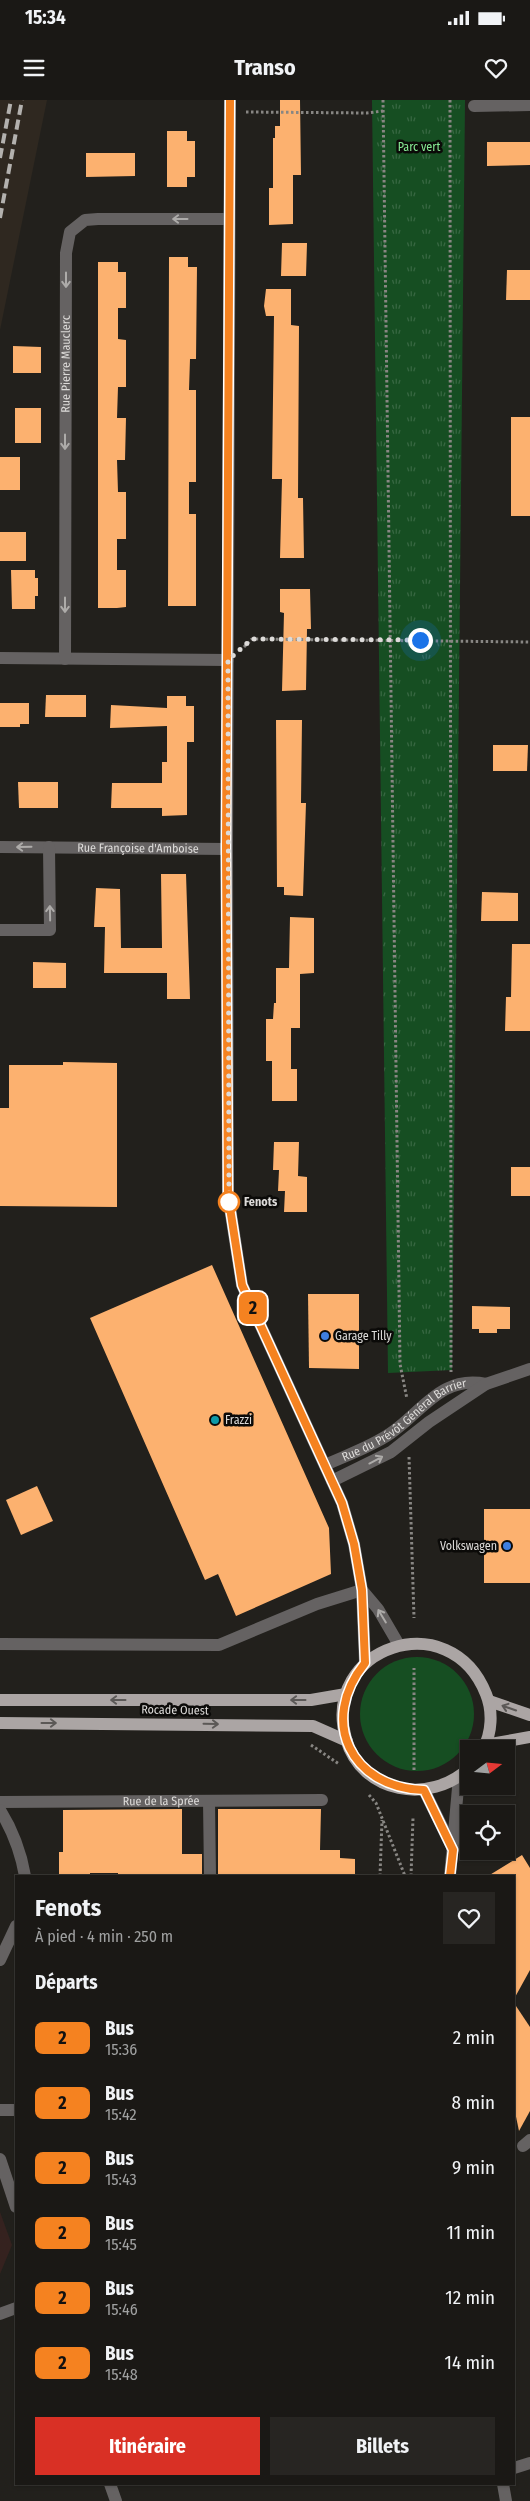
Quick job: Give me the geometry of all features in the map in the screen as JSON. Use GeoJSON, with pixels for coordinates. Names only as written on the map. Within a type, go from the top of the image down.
{"type":"FeatureCollection","features":[{"type":"Feature","properties":{"kind":"main road"},"geometry":{"type":"LineString","coordinates":[[460,1775],[442,1786],[424,1790],[404,1790],[386,1784],[369,1773],[356,1759],[347,1741],[343,1726],[346,1694],[354,1678],[365,1663],[381,1652],[399,1645],[422,1643],[445,1648],[465,1661],[480,1679],[489,1701],[490,1723],[486,1740]]}},
{"type":"Feature","properties":{"kind":"main road","name":"Rocade Ouest"},"geometry":{"type":"LineString","coordinates":[[0,1700],[311,1700],[346,1694]]}},
{"type":"Feature","properties":{"kind":"main road"},"geometry":{"type":"LineString","coordinates":[[489,1701],[530,1715]]}},
{"type":"Feature","properties":{"kind":"main road","name":"Rocade Ouest"},"geometry":{"type":"LineString","coordinates":[[0,1723],[313,1726],[347,1741]]}},
{"type":"Feature","properties":{"kind":"main road"},"geometry":{"type":"LineString","coordinates":[[515,1740],[530,1737]]}},
{"type":"Feature","properties":{"kind":"street"},"geometry":{"type":"LineString","coordinates":[[230,106],[226,848],[228,1195],[242,1285],[342,1503],[354,1544],[362,1590],[365,1663]]}},
{"type":"Feature","properties":{"kind":"street"},"geometry":{"type":"LineString","coordinates":[[474,106],[530,106]]}},
{"type":"Feature","properties":{"kind":"street","name":"Rue Pierre Mauclerc"},"geometry":{"type":"LineString","coordinates":[[65,659],[66,253],[70,232],[85,220],[229,219]]}},
{"type":"Feature","properties":{"kind":"street"},"geometry":{"type":"LineString","coordinates":[[0,658],[228,660]]}},
{"type":"Feature","properties":{"kind":"street","name":"Rue Françoise d'Amboise"},"geometry":{"type":"LineString","coordinates":[[0,847],[226,848]]}},
{"type":"Feature","properties":{"kind":"street"},"geometry":{"type":"LineString","coordinates":[[0,930],[50,930],[49,847]]}},
{"type":"Feature","properties":{"kind":"street","name":"Rue du Prévôt Général Barrier"},"geometry":{"type":"LineString","coordinates":[[332,1481],[391,1452],[429,1422],[486,1384],[530,1369]]}},
{"type":"Feature","properties":{"kind":"street","name":"Rue du Prévôt Général Barrier"},"geometry":{"type":"LineString","coordinates":[[325,1465],[391,1433],[427,1401],[452,1386],[469,1381],[486,1384]]}},
{"type":"Feature","properties":{"kind":"street"},"geometry":{"type":"LineString","coordinates":[[0,1644],[219,1645],[316,1604],[362,1590]]}},
{"type":"Feature","properties":{"kind":"street"},"geometry":{"type":"LineString","coordinates":[[362,1590],[378,1609],[399,1645]]}},
{"type":"Feature","properties":{"kind":"street"},"geometry":{"type":"LineString","coordinates":[[424,1790],[453,1850]]}},
{"type":"Feature","properties":{"kind":"street"},"geometry":{"type":"LineString","coordinates":[[450,1875],[461,1795]]}},
{"type":"Feature","properties":{"kind":"street","name":"Rue de la Sprée"},"geometry":{"type":"LineString","coordinates":[[0,1802],[322,1800]]}},
{"type":"Feature","properties":{"kind":"street"},"geometry":{"type":"LineString","coordinates":[[209,1801],[210,1875]]}},
{"type":"Feature","properties":{"kind":"street"},"geometry":{"type":"LineString","coordinates":[[0,1810],[9,1824],[19,1848],[25,1875]]}},
{"type":"Feature","properties":{"kind":"street"},"geometry":{"type":"LineString","coordinates":[[0,1960],[15,1928]]}},
{"type":"Feature","properties":{"kind":"street"},"geometry":{"type":"LineString","coordinates":[[0,2110],[15,2110]]}},
{"type":"Feature","properties":{"kind":"street"},"geometry":{"type":"LineString","coordinates":[[0,2159],[15,2204]]}},
{"type":"Feature","properties":{"kind":"street"},"geometry":{"type":"LineString","coordinates":[[0,2314],[15,2308]]}},
{"type":"Feature","properties":{"kind":"street"},"geometry":{"type":"LineString","coordinates":[[515,2468],[530,2463]]}},
{"type":"Feature","properties":{"kind":"street"},"geometry":{"type":"LineString","coordinates":[[110,2485],[116,2501]]}},
{"type":"Feature","properties":{"kind":"street"},"geometry":{"type":"LineString","coordinates":[[503,2485],[506,2501]]}},
{"type":"Feature","properties":{"kind":"path"},"geometry":{"type":"LineString","coordinates":[[383,100],[400,1364],[411,1416]]}},
{"type":"Feature","properties":{"kind":"path"},"geometry":{"type":"LineString","coordinates":[[450,100],[451,1378]]}},
{"type":"Feature","properties":{"kind":"path"},"geometry":{"type":"LineString","coordinates":[[230,106],[367,113],[383,111]]}},
{"type":"Feature","properties":{"kind":"path"},"geometry":{"type":"LineString","coordinates":[[228,660],[252,639],[530,642]]}},
{"type":"Feature","properties":{"kind":"path"},"geometry":{"type":"LineString","coordinates":[[408,1439],[414,1618]]}},
{"type":"Feature","properties":{"kind":"path"},"geometry":{"type":"LineString","coordinates":[[414,1668],[414,1770]]}},
{"type":"Feature","properties":{"kind":"path"},"geometry":{"type":"LineString","coordinates":[[311,1746],[340,1764]]}},
{"type":"Feature","properties":{"kind":"path"},"geometry":{"type":"LineString","coordinates":[[364,1790],[376,1803],[406,1875]]}},
{"type":"Feature","properties":{"kind":"path"},"geometry":{"type":"LineString","coordinates":[[380,1875],[382,1817]]}},
{"type":"Feature","properties":{"kind":"path"},"geometry":{"type":"LineString","coordinates":[[411,1875],[413,1818]]}},
{"type":"Feature","properties":{"kind":"shaded area"},"geometry":{"type":"Polygon","coordinates":[[[0,100],[47,100],[0,330],[0,100]]]}},
{"type":"Feature","properties":{"kind":"shaded area"},"geometry":{"type":"Polygon","coordinates":[[[0,2212],[12,2245],[0,2274],[0,2212]]]}},
{"type":"Feature","properties":{"kind":"green space","name":"Parc vert"},"geometry":{"type":"Polygon","coordinates":[[[372,100],[465,100],[452,1370],[388,1373],[372,100]]]}},
{"type":"Feature","properties":{"kind":"green space"},"geometry":{"type":"Polygon","coordinates":[[[406,1658],[428,1658],[449,1667],[464,1682],[473,1703],[473,1725],[467,1740],[460,1740],[460,1751],[449,1761],[428,1770],[406,1770],[385,1761],[370,1746],[361,1725],[361,1703],[370,1682],[385,1667],[406,1658]]]}},
{"type":"Feature","properties":{"kind":"building"},"geometry":{"type":"Polygon","coordinates":[[[280,100],[300,100],[301,175],[293,175],[293,224],[269,225],[269,188],[273,188],[273,138],[275,138],[275,126],[280,126],[280,100]]]}},
{"type":"Feature","properties":{"kind":"building"},"geometry":{"type":"Polygon","coordinates":[[[167,131],[187,131],[187,141],[195,141],[195,177],[187,177],[187,187],[167,187],[167,131]]]}},
{"type":"Feature","properties":{"kind":"building"},"geometry":{"type":"Polygon","coordinates":[[[487,142],[530,142],[530,165],[487,166],[487,142]]]}},
{"type":"Feature","properties":{"kind":"building"},"geometry":{"type":"Polygon","coordinates":[[[86,153],[135,153],[135,176],[86,177],[86,153]]]}},
{"type":"Feature","properties":{"kind":"building"},"geometry":{"type":"Polygon","coordinates":[[[282,243],[307,243],[306,276],[281,276],[282,243]]]}},
{"type":"Feature","properties":{"kind":"building"},"geometry":{"type":"Polygon","coordinates":[[[169,257],[188,257],[188,267],[197,267],[196,359],[190,359],[189,390],[196,390],[196,482],[189,482],[189,514],[196,514],[196,606],[168,606],[169,257]]]}},
{"type":"Feature","properties":{"kind":"building"},"geometry":{"type":"Polygon","coordinates":[[[98,262],[118,262],[118,272],[126,272],[126,308],[118,308],[118,339],[126,340],[126,387],[118,387],[117,418],[126,418],[125,460],[117,460],[118,492],[126,492],[126,539],[117,539],[117,570],[126,570],[126,607],[117,608],[98,608],[98,262]]]}},
{"type":"Feature","properties":{"kind":"building"},"geometry":{"type":"Polygon","coordinates":[[[507,270],[530,270],[530,300],[506,300],[507,270]]]}},
{"type":"Feature","properties":{"kind":"building"},"geometry":{"type":"Polygon","coordinates":[[[266,289],[291,289],[291,325],[299,326],[298,498],[303,498],[304,558],[280,558],[282,479],[272,479],[274,316],[266,316],[264,306],[266,289]]]}},
{"type":"Feature","properties":{"kind":"building"},"geometry":{"type":"Polygon","coordinates":[[[13,346],[41,347],[41,373],[13,373],[13,346]]]}},
{"type":"Feature","properties":{"kind":"building"},"geometry":{"type":"Polygon","coordinates":[[[15,408],[41,408],[41,443],[15,443],[15,408]]]}},
{"type":"Feature","properties":{"kind":"building"},"geometry":{"type":"Polygon","coordinates":[[[511,417],[530,417],[530,516],[511,516],[511,417]]]}},
{"type":"Feature","properties":{"kind":"building"},"geometry":{"type":"Polygon","coordinates":[[[0,457],[20,457],[20,490],[0,490],[0,457]]]}},
{"type":"Feature","properties":{"kind":"building"},"geometry":{"type":"Polygon","coordinates":[[[0,532],[26,532],[26,561],[0,561],[0,532]]]}},
{"type":"Feature","properties":{"kind":"building"},"geometry":{"type":"Polygon","coordinates":[[[11,570],[35,570],[35,578],[38,578],[38,596],[35,596],[35,609],[12,609],[11,570]]]}},
{"type":"Feature","properties":{"kind":"building"},"geometry":{"type":"Polygon","coordinates":[[[280,589],[310,589],[311,629],[307,629],[306,690],[282,691],[284,613],[280,612],[280,589]]]}},
{"type":"Feature","properties":{"kind":"building"},"geometry":{"type":"Polygon","coordinates":[[[46,695],[86,695],[86,717],[45,717],[46,695]]]}},
{"type":"Feature","properties":{"kind":"building"},"geometry":{"type":"Polygon","coordinates":[[[167,696],[186,696],[186,706],[194,706],[194,742],[187,742],[187,815],[162,816],[162,808],[111,808],[112,783],[162,783],[162,762],[167,762],[167,726],[110,728],[111,705],[167,708],[167,696]]]}},
{"type":"Feature","properties":{"kind":"building"},"geometry":{"type":"Polygon","coordinates":[[[0,703],[29,703],[29,724],[20,724],[20,727],[0,727],[0,703]]]}},
{"type":"Feature","properties":{"kind":"building"},"geometry":{"type":"Polygon","coordinates":[[[276,720],[302,720],[301,803],[306,803],[303,896],[284,895],[284,887],[277,887],[276,720]]]}},
{"type":"Feature","properties":{"kind":"building"},"geometry":{"type":"Polygon","coordinates":[[[493,745],[528,745],[527,771],[493,771],[493,745]]]}},
{"type":"Feature","properties":{"kind":"building"},"geometry":{"type":"Polygon","coordinates":[[[18,782],[58,782],[58,808],[19,808],[18,782]]]}},
{"type":"Feature","properties":{"kind":"building"},"geometry":{"type":"Polygon","coordinates":[[[161,874],[186,874],[190,999],[167,999],[167,973],[104,973],[105,927],[94,927],[96,888],[120,889],[121,948],[162,948],[161,874]]]}},
{"type":"Feature","properties":{"kind":"building"},"geometry":{"type":"Polygon","coordinates":[[[482,892],[518,893],[518,921],[481,921],[482,892]]]}},
{"type":"Feature","properties":{"kind":"building"},"geometry":{"type":"Polygon","coordinates":[[[290,917],[314,918],[314,973],[300,974],[300,1028],[291,1028],[291,1069],[297,1069],[297,1101],[272,1101],[272,1061],[266,1061],[266,1019],[273,1019],[274,1003],[276,1003],[276,968],[289,968],[290,917]]]}},
{"type":"Feature","properties":{"kind":"building"},"geometry":{"type":"Polygon","coordinates":[[[512,944],[530,944],[530,1031],[505,1031],[506,997],[511,997],[512,944]]]}},
{"type":"Feature","properties":{"kind":"building"},"geometry":{"type":"Polygon","coordinates":[[[33,962],[66,963],[66,988],[33,988],[33,962]]]}},
{"type":"Feature","properties":{"kind":"building"},"geometry":{"type":"Polygon","coordinates":[[[63,1062],[117,1063],[117,1207],[0,1206],[0,1108],[9,1108],[9,1065],[63,1065],[63,1062]]]}},
{"type":"Feature","properties":{"kind":"building"},"geometry":{"type":"Polygon","coordinates":[[[274,1142],[299,1142],[298,1176],[307,1177],[307,1212],[284,1212],[285,1191],[278,1191],[279,1170],[273,1170],[274,1142]]]}},
{"type":"Feature","properties":{"kind":"building"},"geometry":{"type":"Polygon","coordinates":[[[511,1167],[530,1167],[530,1196],[511,1196],[511,1167]]]}},
{"type":"Feature","properties":{"kind":"building","name":"Frazzi"},"geometry":{"type":"Polygon","coordinates":[[[212,1265],[329,1528],[331,1574],[236,1616],[218,1574],[205,1580],[90,1318],[212,1265]]]}},
{"type":"Feature","properties":{"kind":"building"},"geometry":{"type":"Polygon","coordinates":[[[308,1294],[359,1294],[359,1369],[309,1368],[308,1294]]]}},
{"type":"Feature","properties":{"kind":"building"},"geometry":{"type":"Polygon","coordinates":[[[472,1306],[510,1307],[510,1329],[497,1329],[497,1333],[479,1333],[479,1329],[472,1329],[472,1306]]]}},
{"type":"Feature","properties":{"kind":"building"},"geometry":{"type":"Polygon","coordinates":[[[37,1486],[53,1521],[21,1535],[6,1500],[37,1486]]]}},
{"type":"Feature","properties":{"kind":"building","name":"Volkswagen"},"geometry":{"type":"Polygon","coordinates":[[[484,1509],[530,1509],[530,1583],[484,1583],[484,1509]]]}},
{"type":"Feature","properties":{"kind":"building"},"geometry":{"type":"Polygon","coordinates":[[[182,1809],[182,1854],[202,1854],[202,1875],[90,1873],[90,1875],[59,1875],[59,1852],[63,1852],[63,1810],[182,1809]]]}},
{"type":"Feature","properties":{"kind":"building"},"geometry":{"type":"Polygon","coordinates":[[[218,1809],[321,1809],[320,1850],[340,1850],[340,1858],[355,1859],[355,1875],[218,1875],[218,1809]]]}},
{"type":"Feature","properties":{"kind":"building"},"geometry":{"type":"Polygon","coordinates":[[[522,1855],[530,1868],[530,1970],[515,1997],[515,1875],[490,1875],[522,1855]]]}},
{"type":"Feature","properties":{"kind":"building"},"geometry":{"type":"Polygon","coordinates":[[[515,2004],[530,2027],[530,2111],[519,2131],[515,2112],[515,2004]]]}},
{"type":"Feature","properties":{"kind":"railway"},"geometry":{"type":"LineString","coordinates":[[0,158],[11,100]]}},
{"type":"Feature","properties":{"kind":"railway"},"geometry":{"type":"LineString","coordinates":[[0,218],[22,100]]}},
{"type":"Feature","properties":{"kind":"bus line","name":"2"},"geometry":{"type":"LineString","coordinates":[[230,100],[226,848],[228,1195],[242,1285],[342,1503],[354,1544],[362,1590],[365,1663],[354,1678],[346,1694],[343,1726],[347,1741],[356,1759],[369,1773],[386,1784],[404,1790],[424,1790],[453,1850],[450,1875]]}},
{"type":"Feature","properties":{"kind":"place","name":"Fenots"},"geometry":{"type":"Point","coordinates":[229,1202]}},
{"type":"Feature","properties":{"kind":"place","name":"Garage Tilly"},"geometry":{"type":"Point","coordinates":[325,1336]}},
{"type":"Feature","properties":{"kind":"place","name":"Frazzi"},"geometry":{"type":"Point","coordinates":[215,1420]}},
{"type":"Feature","properties":{"kind":"place","name":"Volkswagen"},"geometry":{"type":"Point","coordinates":[507,1546]}},
{"type":"Feature","properties":{"kind":"route"},"geometry":{"type":"LineString","coordinates":[[229,1202],[226,848],[228,660],[252,639],[420,640]]}}]}
